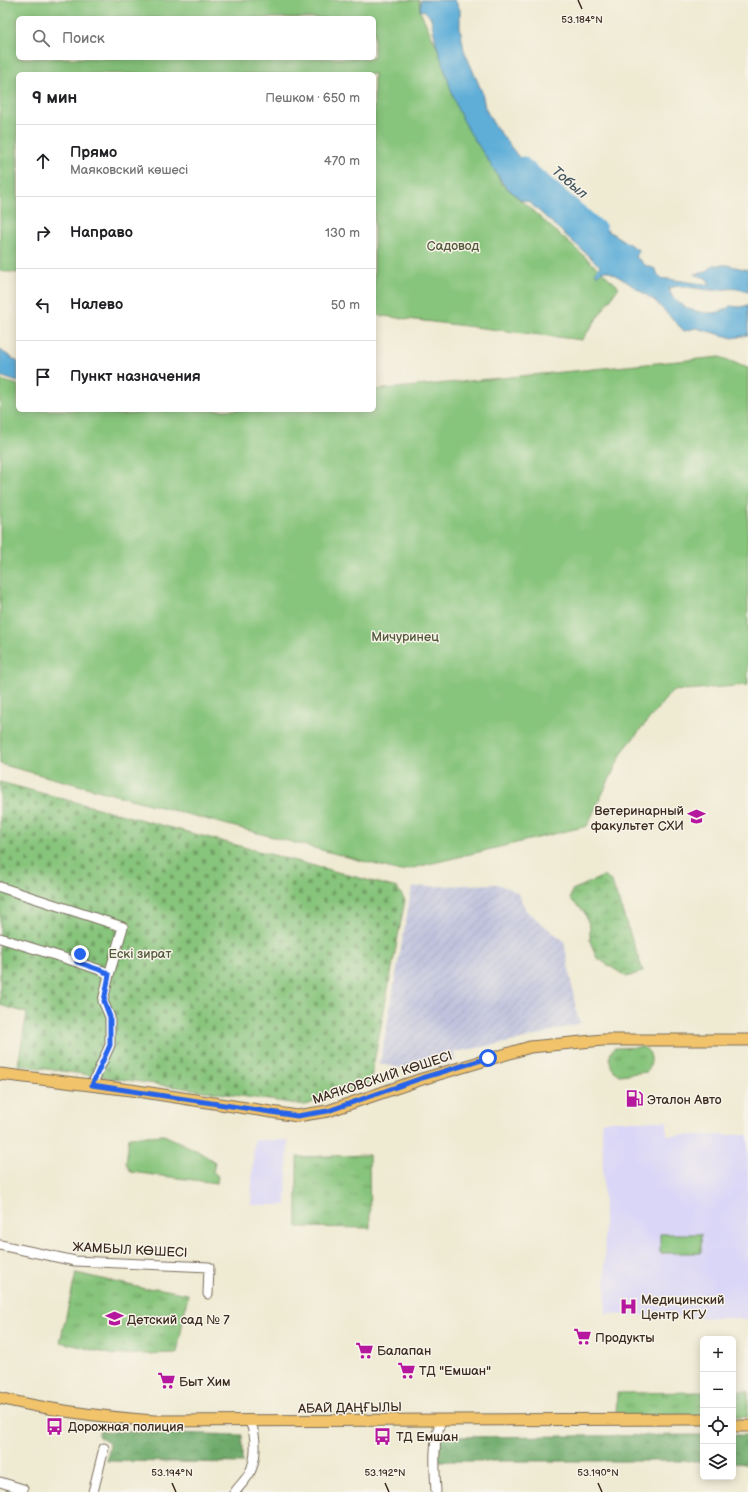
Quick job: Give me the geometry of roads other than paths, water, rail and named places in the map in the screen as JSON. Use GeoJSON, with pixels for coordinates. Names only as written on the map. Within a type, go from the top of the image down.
{"type":"FeatureCollection","features":[{"type":"Feature","properties":{"kind":"main road","name":"МАЯКОВСКИЙ КӨШЕСІ"},"geometry":{"type":"LineString","coordinates":[[0,1074],[92,1085],[297,1116],[328,1111],[422,1078],[530,1047],[603,1040],[748,1040]]}},
{"type":"Feature","properties":{"kind":"main road","name":"АБАЙ ДАҢҒЫЛЫ"},"geometry":{"type":"LineString","coordinates":[[0,1398],[108,1418],[252,1425]]}},
{"type":"Feature","properties":{"kind":"main road","name":"АБАЙ ДАҢҒЫЛЫ"},"geometry":{"type":"LineString","coordinates":[[0,1404],[52,1416],[108,1424],[155,1428],[252,1425],[440,1424],[700,1426]]}},
{"type":"Feature","properties":{"kind":"main road","name":"АБАЙ ДАҢҒЫЛЫ"},"geometry":{"type":"LineString","coordinates":[[440,1424],[700,1419]]}},
{"type":"Feature","properties":{"kind":"main road"},"geometry":{"type":"LineString","coordinates":[[736,1419],[748,1419]]}},
{"type":"Feature","properties":{"kind":"main road"},"geometry":{"type":"LineString","coordinates":[[736,1426],[748,1426]]}},
{"type":"Feature","properties":{"kind":"street"},"geometry":{"type":"LineString","coordinates":[[0,887],[123,927],[109,975],[104,1001],[110,1017],[110,1045],[92,1085]]}},
{"type":"Feature","properties":{"kind":"street"},"geometry":{"type":"LineString","coordinates":[[0,938],[78,958],[109,975]]}},
{"type":"Feature","properties":{"kind":"street","name":"ЖАМБЫЛ КӨШЕСІ"},"geometry":{"type":"LineString","coordinates":[[0,1245],[75,1261],[208,1267],[208,1294]]}},
{"type":"Feature","properties":{"kind":"street"},"geometry":{"type":"LineString","coordinates":[[436,1492],[435,1461],[440,1424]]}},
{"type":"Feature","properties":{"kind":"street"},"geometry":{"type":"LineString","coordinates":[[235,1492],[249,1474],[255,1454],[252,1425]]}},
{"type":"Feature","properties":{"kind":"street"},"geometry":{"type":"LineString","coordinates":[[92,1492],[104,1448]]}},
{"type":"Feature","properties":{"kind":"street"},"geometry":{"type":"LineString","coordinates":[[0,1482],[22,1489],[22,1492]]}},
{"type":"Feature","properties":{"kind":"water"},"geometry":{"type":"Polygon","coordinates":[[[421,0],[455,0],[460,10],[460,28],[464,50],[482,92],[485,108],[493,123],[517,155],[570,207],[640,251],[635,256],[645,265],[655,269],[660,278],[711,285],[706,278],[694,274],[706,272],[713,265],[727,265],[748,270],[748,293],[746,291],[734,289],[710,290],[680,286],[669,288],[672,296],[678,302],[695,311],[715,313],[730,306],[741,307],[748,305],[748,335],[733,338],[696,328],[684,331],[655,301],[624,280],[608,271],[602,271],[597,276],[595,272],[600,266],[529,202],[521,200],[504,185],[469,131],[457,108],[436,43],[431,18],[425,11],[420,10],[421,0]]]}},
{"type":"Feature","properties":{"kind":"water"},"geometry":{"type":"Polygon","coordinates":[[[0,350],[16,361],[16,381],[0,376],[0,350]]]}},
{"type":"Feature","properties":{"kind":"waterway","name":"Тобыл"},"geometry":{"type":"LineString","coordinates":[[523,162],[601,228]]}},
{"type":"Feature","properties":{"kind":"place","name":"Ветеринарный факультет СХИ"},"geometry":{"type":"Point","coordinates":[697,817]}},
{"type":"Feature","properties":{"kind":"place","name":"Эталон Авто"},"geometry":{"type":"Point","coordinates":[634,1099]}},
{"type":"Feature","properties":{"kind":"place","name":"Медицинский Центр КГУ"},"geometry":{"type":"Point","coordinates":[628,1306]}},
{"type":"Feature","properties":{"kind":"place","name":"Детский сад № 7"},"geometry":{"type":"Point","coordinates":[114,1319]}},
{"type":"Feature","properties":{"kind":"place","name":"Продукты"},"geometry":{"type":"Point","coordinates":[582,1337]}},
{"type":"Feature","properties":{"kind":"place","name":"Балапан"},"geometry":{"type":"Point","coordinates":[364,1350]}},
{"type":"Feature","properties":{"kind":"place","name":"ТД \"Емшан\""},"geometry":{"type":"Point","coordinates":[406,1370]}},
{"type":"Feature","properties":{"kind":"place","name":"Быт Хим"},"geometry":{"type":"Point","coordinates":[166,1381]}},
{"type":"Feature","properties":{"kind":"place","name":"Дорожная полиция"},"geometry":{"type":"Point","coordinates":[55,1426]}},
{"type":"Feature","properties":{"kind":"place","name":"ТД Емшан"},"geometry":{"type":"Point","coordinates":[383,1436]}},
{"type":"Feature","properties":{"kind":"park label","name":"Садовод"},"geometry":{"type":"Point","coordinates":[453,245]}},
{"type":"Feature","properties":{"kind":"park label","name":"Мичуринец"},"geometry":{"type":"Point","coordinates":[405,636]}},
{"type":"Feature","properties":{"kind":"park label","name":"Ескі зират"},"geometry":{"type":"Point","coordinates":[140,953]}}]}
